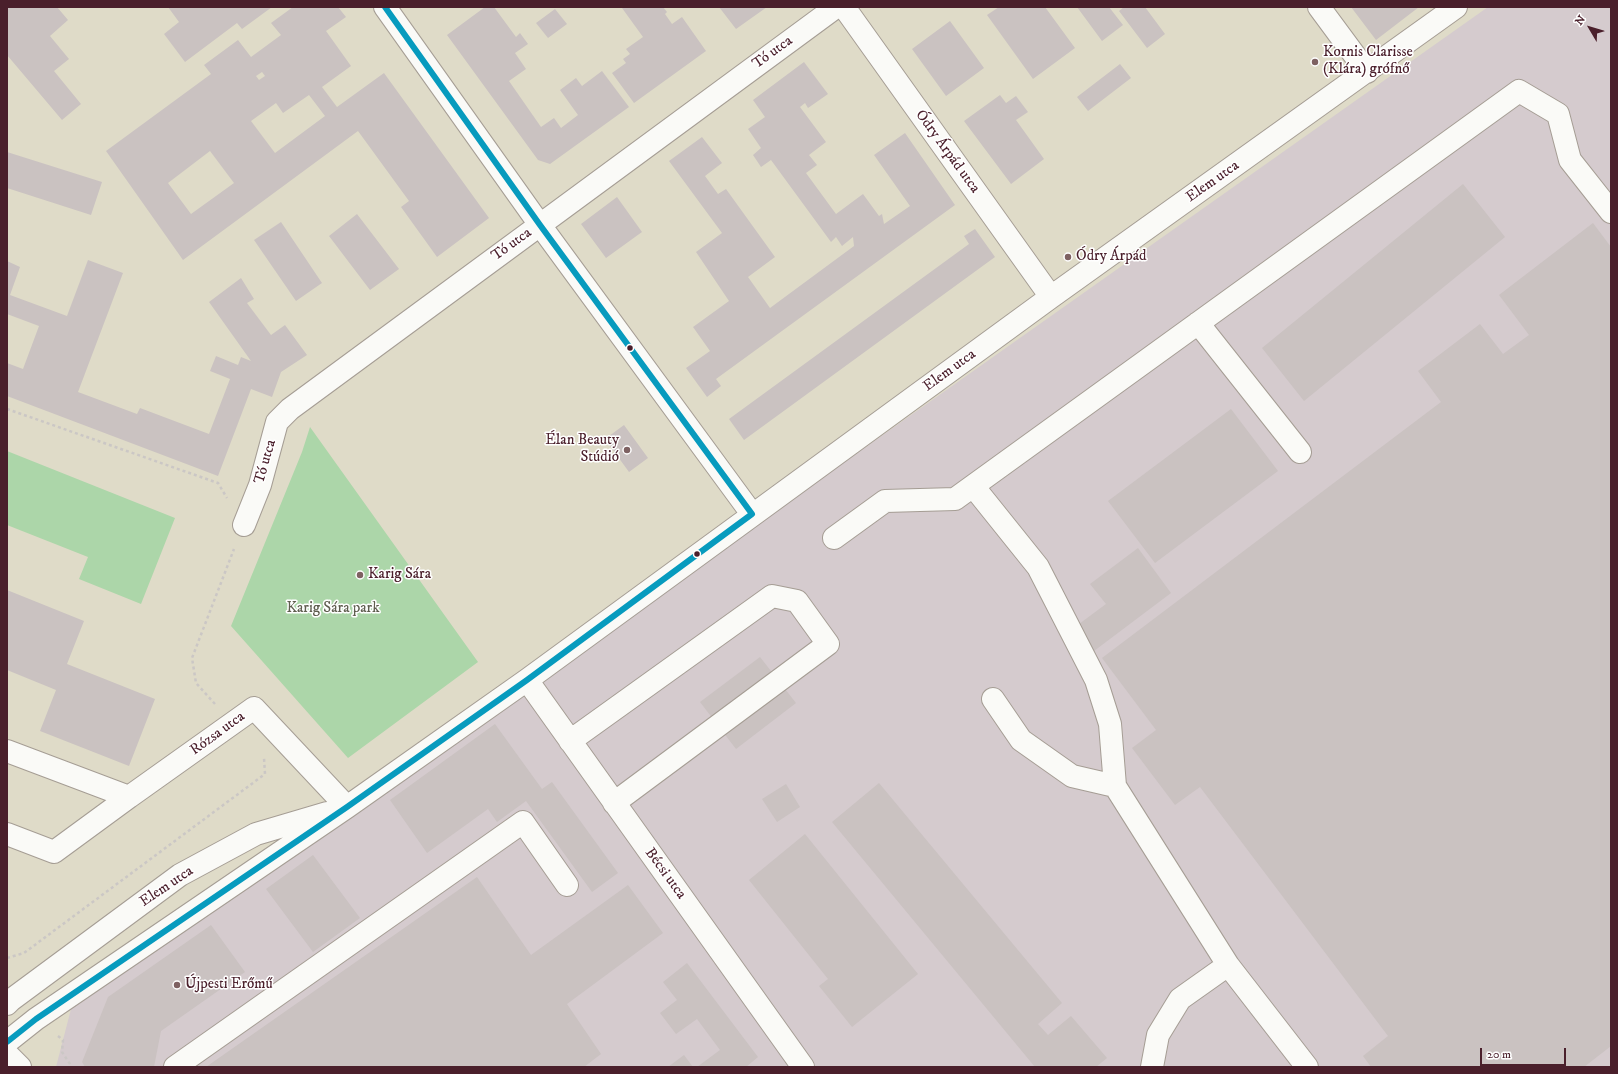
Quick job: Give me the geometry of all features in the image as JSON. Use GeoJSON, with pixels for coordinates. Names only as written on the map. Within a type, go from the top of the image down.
{"type":"FeatureCollection","features":[{"type":"Feature","properties":{"kind":"street"},"geometry":{"type":"LineString","coordinates":[[385,7],[540,225],[752,514]]}},
{"type":"Feature","properties":{"kind":"street","name":"Tó utca"},"geometry":{"type":"LineString","coordinates":[[244,525],[260,485],[277,422],[290,409],[836,7]]}},
{"type":"Feature","properties":{"kind":"street","name":"Ódry Árpád utca"},"geometry":{"type":"LineString","coordinates":[[844,7],[1051,297]]}},
{"type":"Feature","properties":{"kind":"street"},"geometry":{"type":"LineString","coordinates":[[1319,7],[1367,72]]}},
{"type":"Feature","properties":{"kind":"street","name":"Elem utca"},"geometry":{"type":"LineString","coordinates":[[7,1042],[42,1014],[347,807],[527,680],[752,514],[1051,297],[1456,7]]}},
{"type":"Feature","properties":{"kind":"street"},"geometry":{"type":"LineString","coordinates":[[834,538],[885,501],[955,499],[1518,91],[1558,114],[1570,160],[1611,212]]}},
{"type":"Feature","properties":{"kind":"street"},"geometry":{"type":"LineString","coordinates":[[1198,323],[1300,452]]}},
{"type":"Feature","properties":{"kind":"street"},"geometry":{"type":"LineString","coordinates":[[973,486],[1038,567],[1096,680],[1110,724],[1115,786],[1228,965],[1307,1067]]}},
{"type":"Feature","properties":{"kind":"street"},"geometry":{"type":"LineString","coordinates":[[570,741],[772,596],[797,601],[828,644],[614,803]]}},
{"type":"Feature","properties":{"kind":"street","name":"Bécsi utca"},"geometry":{"type":"LineString","coordinates":[[527,680],[803,1067]]}},
{"type":"Feature","properties":{"kind":"street"},"geometry":{"type":"LineString","coordinates":[[993,699],[1021,740],[1072,776],[1115,786]]}},
{"type":"Feature","properties":{"kind":"street","name":"Rózsa utca"},"geometry":{"type":"LineString","coordinates":[[7,834],[54,852],[254,708],[347,807]]}},
{"type":"Feature","properties":{"kind":"street"},"geometry":{"type":"LineString","coordinates":[[7,751],[129,797]]}},
{"type":"Feature","properties":{"kind":"street","name":"Elem utca"},"geometry":{"type":"LineString","coordinates":[[7,1004],[180,875],[256,834],[347,807]]}},
{"type":"Feature","properties":{"kind":"street"},"geometry":{"type":"LineString","coordinates":[[175,1067],[523,822],[567,885]]}},
{"type":"Feature","properties":{"kind":"street"},"geometry":{"type":"LineString","coordinates":[[1152,1067],[1158,1035],[1180,999],[1228,965]]}},
{"type":"Feature","properties":{"kind":"street"},"geometry":{"type":"LineString","coordinates":[[7,1054],[20,1067]]}},
{"type":"Feature","properties":{"kind":"path"},"geometry":{"type":"LineString","coordinates":[[7,409],[218,483],[244,525],[192,658],[196,683],[233,724]]}},
{"type":"Feature","properties":{"kind":"path"},"geometry":{"type":"LineString","coordinates":[[7,958],[24,953],[265,774],[264,759],[259,753]]}},
{"type":"Feature","properties":{"kind":"path"},"geometry":{"type":"LineString","coordinates":[[62,1052],[72,1067]]}},
{"type":"Feature","properties":{"kind":"shaded area"},"geometry":{"type":"Polygon","coordinates":[[[1488,7],[1611,7],[1611,1067],[56,1067],[71,1009],[1488,7]]]}},
{"type":"Feature","properties":{"kind":"green space","name":"Karig Sára park"},"geometry":{"type":"Polygon","coordinates":[[[310,427],[478,662],[348,758],[231,626],[302,452],[310,427]]]}},
{"type":"Feature","properties":{"kind":"green space"},"geometry":{"type":"Polygon","coordinates":[[[7,451],[175,518],[141,604],[79,579],[88,557],[7,525],[7,451]]]}},
{"type":"Feature","properties":{"kind":"building"},"geometry":{"type":"Polygon","coordinates":[[[7,7],[57,7],[68,20],[50,36],[69,59],[54,71],[81,104],[62,120],[7,55],[7,7]]]}},
{"type":"Feature","properties":{"kind":"building"},"geometry":{"type":"Polygon","coordinates":[[[168,7],[272,7],[242,29],[237,23],[185,62],[164,34],[179,22],[168,7]]]}},
{"type":"Feature","properties":{"kind":"building"},"geometry":{"type":"Polygon","coordinates":[[[293,7],[338,7],[346,17],[326,31],[351,66],[322,87],[337,107],[384,73],[489,218],[437,257],[401,207],[409,201],[358,131],[183,260],[106,151],[211,74],[204,65],[238,40],[251,57],[281,35],[271,23],[293,7]],[[262,72],[256,76],[259,80],[265,76],[262,72]],[[309,95],[283,113],[276,103],[251,121],[275,153],[325,116],[309,95]],[[210,151],[168,183],[191,214],[234,183],[210,151]]]}},
{"type":"Feature","properties":{"kind":"building"},"geometry":{"type":"Polygon","coordinates":[[[485,7],[494,7],[516,37],[520,33],[528,44],[515,53],[526,69],[509,81],[541,127],[554,118],[561,128],[578,115],[560,90],[576,78],[582,86],[602,71],[629,107],[550,164],[538,160],[447,35],[485,7]]]}},
{"type":"Feature","properties":{"kind":"building"},"geometry":{"type":"Polygon","coordinates":[[[663,7],[667,12],[665,14],[672,24],[682,17],[706,51],[634,103],[612,73],[626,63],[623,59],[630,54],[626,49],[643,37],[622,8],[663,7]]]}},
{"type":"Feature","properties":{"kind":"building"},"geometry":{"type":"Polygon","coordinates":[[[719,7],[767,7],[736,29],[719,7]]]}},
{"type":"Feature","properties":{"kind":"building"},"geometry":{"type":"Polygon","coordinates":[[[999,7],[1045,7],[1075,48],[1033,79],[987,15],[999,7]]]}},
{"type":"Feature","properties":{"kind":"building"},"geometry":{"type":"Polygon","coordinates":[[[1077,7],[1109,7],[1123,25],[1102,41],[1077,7]]]}},
{"type":"Feature","properties":{"kind":"building"},"geometry":{"type":"Polygon","coordinates":[[[1124,7],[1145,7],[1165,34],[1147,48],[1119,11],[1124,7]]]}},
{"type":"Feature","properties":{"kind":"building"},"geometry":{"type":"Polygon","coordinates":[[[1351,7],[1419,7],[1376,40],[1351,7]]]}},
{"type":"Feature","properties":{"kind":"building"},"geometry":{"type":"Polygon","coordinates":[[[555,9],[567,24],[548,38],[536,23],[555,9]]]}},
{"type":"Feature","properties":{"kind":"building"},"geometry":{"type":"Polygon","coordinates":[[[950,21],[984,68],[946,96],[912,49],[950,21]]]}},
{"type":"Feature","properties":{"kind":"building"},"geometry":{"type":"Polygon","coordinates":[[[804,62],[828,94],[808,108],[805,103],[800,107],[826,142],[809,155],[817,165],[806,173],[836,214],[863,194],[879,216],[882,214],[884,224],[910,206],[874,155],[905,133],[955,205],[716,379],[721,386],[707,397],[686,368],[710,351],[693,327],[729,301],[696,252],[722,233],[669,161],[702,137],[722,163],[705,176],[718,194],[726,189],[775,257],[748,277],[770,308],[854,246],[853,237],[842,246],[836,237],[831,242],[771,160],[761,167],[753,155],[761,148],[748,129],[765,117],[753,100],[804,62]]]}},
{"type":"Feature","properties":{"kind":"building"},"geometry":{"type":"Polygon","coordinates":[[[1120,64],[1131,78],[1088,111],[1077,97],[1120,64]]]}},
{"type":"Feature","properties":{"kind":"building"},"geometry":{"type":"Polygon","coordinates":[[[1000,95],[1006,103],[1016,96],[1028,112],[1016,120],[1044,159],[1011,184],[964,121],[1000,95]]]}},
{"type":"Feature","properties":{"kind":"building"},"geometry":{"type":"Polygon","coordinates":[[[7,152],[102,182],[91,215],[7,188],[7,152]]]}},
{"type":"Feature","properties":{"kind":"building"},"geometry":{"type":"Polygon","coordinates":[[[1463,184],[1505,237],[1304,401],[1262,348],[1463,184]]]}},
{"type":"Feature","properties":{"kind":"building"},"geometry":{"type":"Polygon","coordinates":[[[617,197],[642,232],[606,258],[581,224],[617,197]]]}},
{"type":"Feature","properties":{"kind":"building"},"geometry":{"type":"Polygon","coordinates":[[[357,214],[399,269],[370,290],[329,236],[357,214]]]}},
{"type":"Feature","properties":{"kind":"building"},"geometry":{"type":"Polygon","coordinates":[[[281,222],[322,283],[296,301],[254,240],[281,222]]]}},
{"type":"Feature","properties":{"kind":"building"},"geometry":{"type":"Polygon","coordinates":[[[1593,223],[1611,247],[1611,1046],[1584,1067],[1371,1067],[1363,1056],[1388,1036],[1200,787],[1175,805],[1132,748],[1156,730],[1102,658],[1441,402],[1418,371],[1480,324],[1503,354],[1529,335],[1499,295],[1593,223]]]}},
{"type":"Feature","properties":{"kind":"building"},"geometry":{"type":"Polygon","coordinates":[[[975,229],[995,257],[744,440],[729,419],[969,244],[964,236],[975,229]]]}},
{"type":"Feature","properties":{"kind":"building"},"geometry":{"type":"Polygon","coordinates":[[[88,260],[123,273],[78,392],[137,414],[140,408],[209,434],[230,379],[210,371],[216,356],[238,365],[241,357],[251,361],[209,302],[241,278],[254,299],[247,303],[271,335],[285,325],[307,355],[281,372],[272,397],[251,389],[218,476],[7,396],[7,363],[23,369],[39,326],[7,314],[7,261],[20,267],[10,295],[67,316],[88,260]]]}},
{"type":"Feature","properties":{"kind":"building"},"geometry":{"type":"Polygon","coordinates":[[[1231,409],[1278,471],[1155,563],[1108,501],[1231,409]]]}},
{"type":"Feature","properties":{"kind":"building","name":"Élan Beauty Stúdió"},"geometry":{"type":"Polygon","coordinates":[[[624,425],[648,458],[629,472],[605,439],[624,425]]]}},
{"type":"Feature","properties":{"kind":"building"},"geometry":{"type":"Polygon","coordinates":[[[1138,548],[1171,593],[1094,651],[1075,627],[1106,604],[1090,584],[1138,548]]]}},
{"type":"Feature","properties":{"kind":"building"},"geometry":{"type":"Polygon","coordinates":[[[7,590],[84,621],[67,664],[155,699],[129,766],[40,731],[56,690],[7,670],[7,590]]]}},
{"type":"Feature","properties":{"kind":"building"},"geometry":{"type":"Polygon","coordinates":[[[760,657],[796,703],[736,749],[700,702],[760,657]]]}},
{"type":"Feature","properties":{"kind":"building"},"geometry":{"type":"Polygon","coordinates":[[[495,724],[542,789],[552,782],[618,873],[592,892],[526,801],[497,822],[488,809],[427,853],[390,800],[495,724]]]}},
{"type":"Feature","properties":{"kind":"building"},"geometry":{"type":"Polygon","coordinates":[[[879,783],[1062,1003],[1038,1024],[1048,1035],[1071,1016],[1107,1058],[1096,1067],[1035,1067],[832,822],[879,783]]]}},
{"type":"Feature","properties":{"kind":"building"},"geometry":{"type":"Polygon","coordinates":[[[786,784],[800,807],[777,822],[762,799],[786,784]]]}},
{"type":"Feature","properties":{"kind":"building"},"geometry":{"type":"Polygon","coordinates":[[[805,834],[918,974],[852,1027],[819,986],[828,979],[749,880],[805,834]]]}},
{"type":"Feature","properties":{"kind":"building"},"geometry":{"type":"Polygon","coordinates":[[[313,855],[360,918],[313,952],[266,889],[313,855]]]}},
{"type":"Feature","properties":{"kind":"building"},"geometry":{"type":"Polygon","coordinates":[[[477,877],[531,955],[628,885],[663,933],[567,1004],[601,1054],[584,1067],[206,1067],[477,877]]]}},
{"type":"Feature","properties":{"kind":"building","name":"Újpesti Erőmű"},"geometry":{"type":"Polygon","coordinates":[[[211,925],[245,972],[161,1031],[154,1067],[85,1067],[82,1062],[108,997],[211,925]]]}},
{"type":"Feature","properties":{"kind":"building"},"geometry":{"type":"Polygon","coordinates":[[[687,963],[758,1057],[746,1067],[697,1067],[720,1050],[697,1019],[676,1034],[660,1013],[677,1000],[663,982],[687,963]]]}},
{"type":"Feature","properties":{"kind":"building"},"geometry":{"type":"Polygon","coordinates":[[[684,1055],[693,1067],[668,1067],[684,1055]]]}},
{"type":"Feature","properties":{"kind":"transit line"},"geometry":{"type":"LineString","coordinates":[[385,7],[540,225],[752,514]]}},
{"type":"Feature","properties":{"kind":"transit line"},"geometry":{"type":"LineString","coordinates":[[7,1042],[36,1019],[347,807],[527,680],[752,514]]}},
{"type":"Feature","properties":{"kind":"place","name":"Kornis Clarisse (Klára) grófnő"},"geometry":{"type":"Point","coordinates":[1315,62]}},
{"type":"Feature","properties":{"kind":"place","name":"Ódry Árpád"},"geometry":{"type":"Point","coordinates":[1068,257]}},
{"type":"Feature","properties":{"kind":"place","name":"Élan Beauty Stúdió"},"geometry":{"type":"Point","coordinates":[627,450]}},
{"type":"Feature","properties":{"kind":"place","name":"Karig Sára"},"geometry":{"type":"Point","coordinates":[360,575]}},
{"type":"Feature","properties":{"kind":"place","name":"Újpesti Erőmű"},"geometry":{"type":"Point","coordinates":[177,985]}}]}
